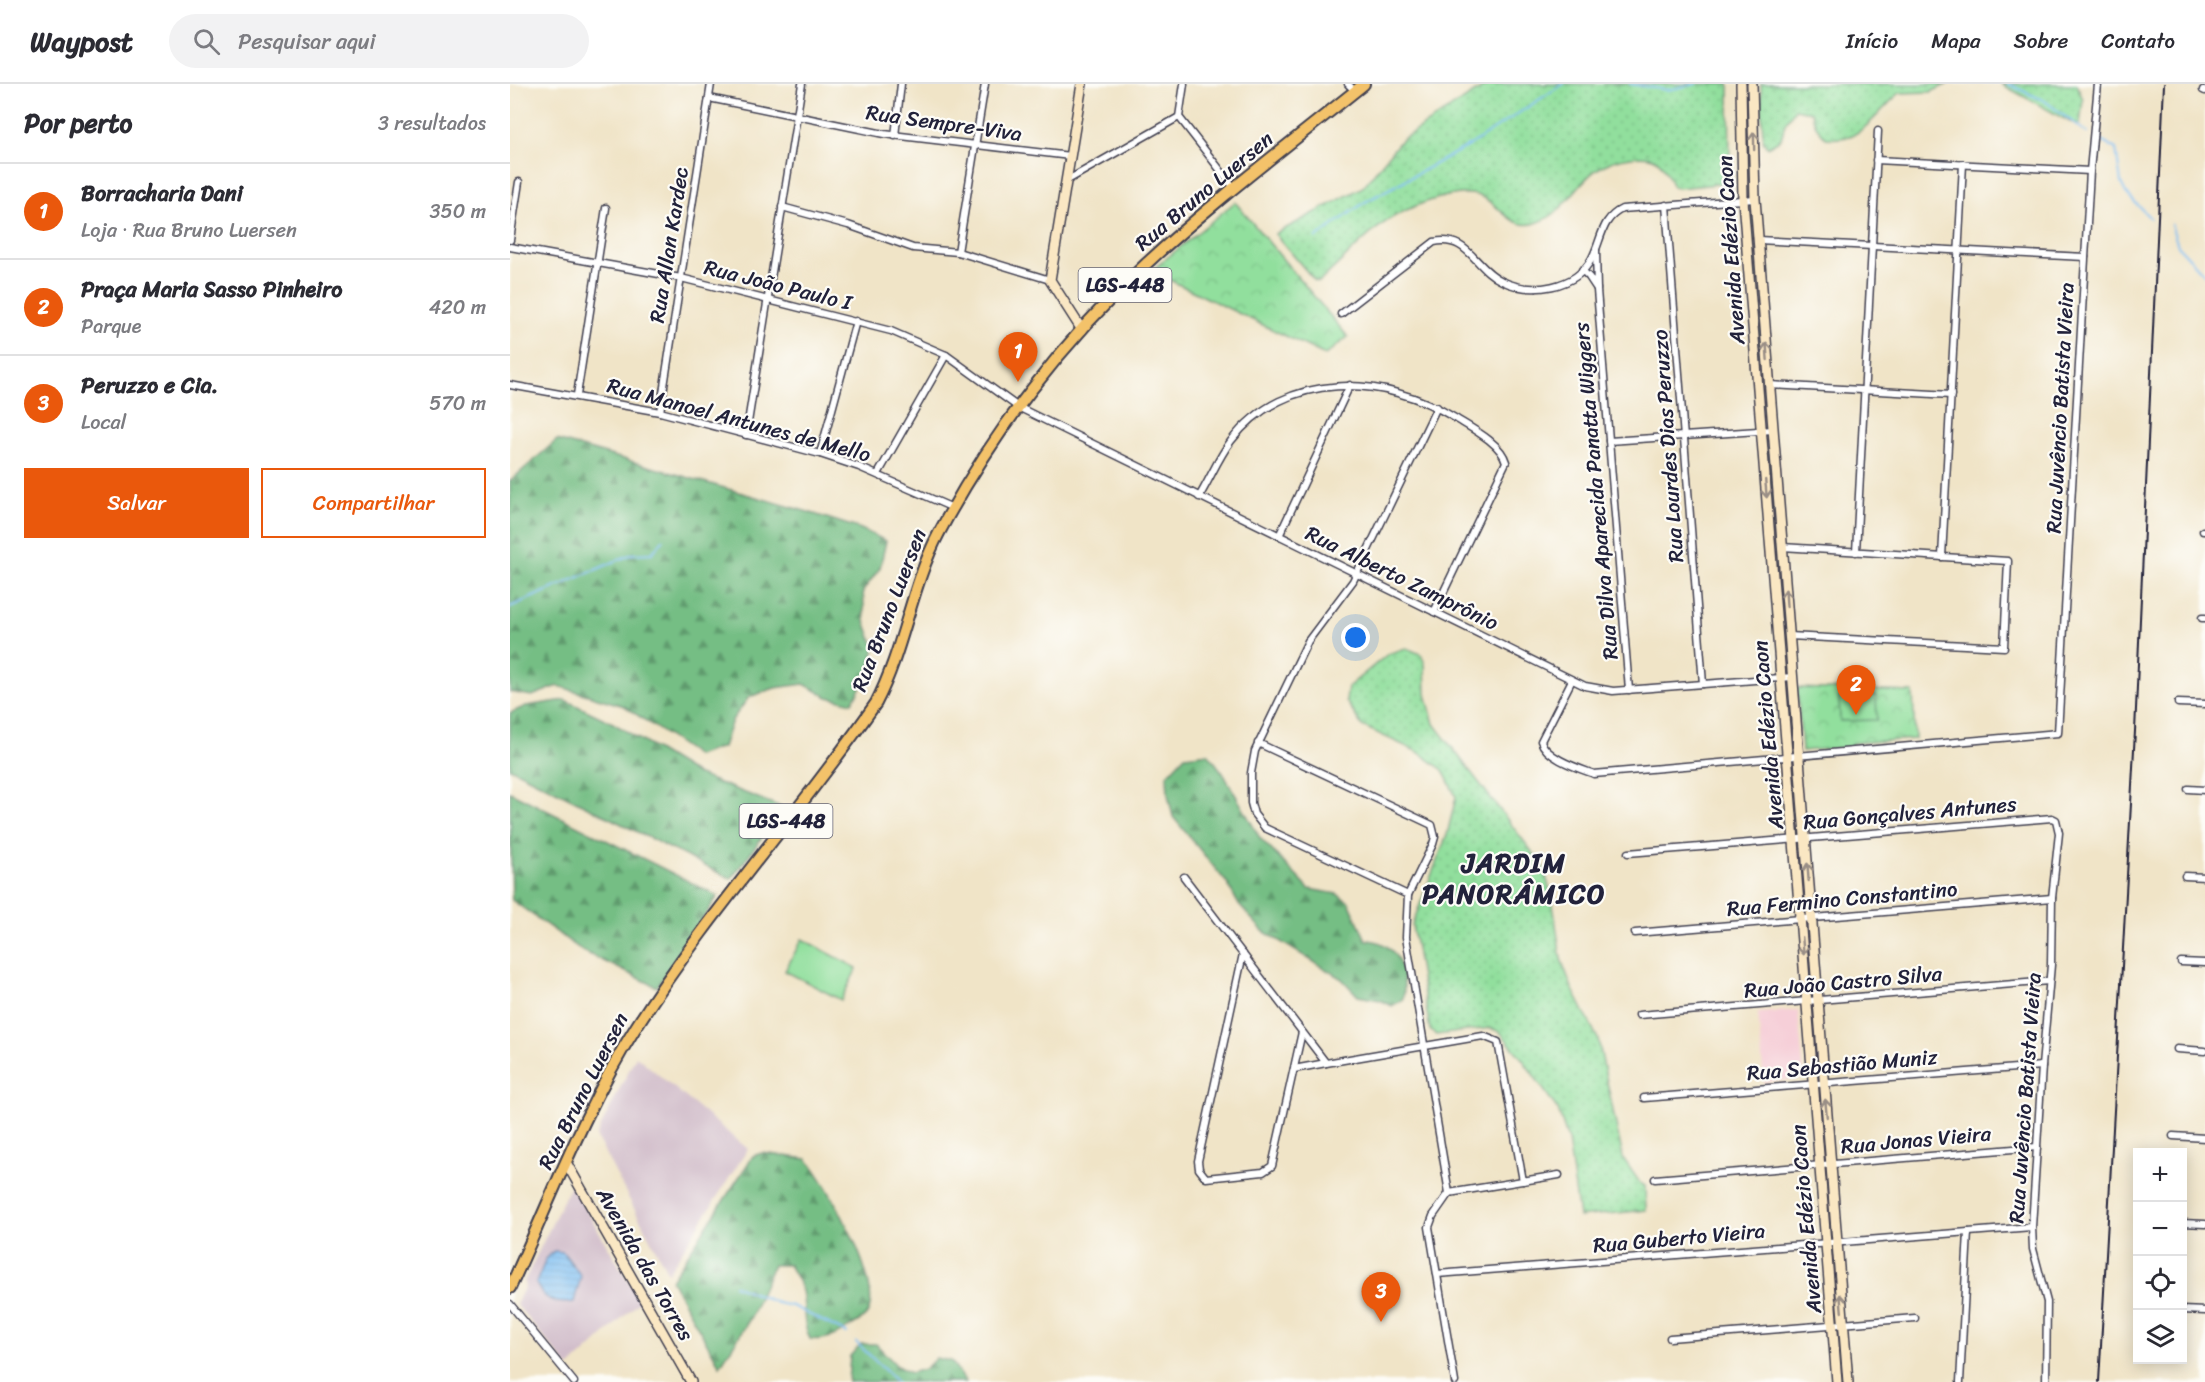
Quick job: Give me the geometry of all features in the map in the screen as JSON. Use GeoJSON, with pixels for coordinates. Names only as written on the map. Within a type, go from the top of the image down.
{"type":"FeatureCollection","features":[{"type":"Feature","properties":{"kind":"main road"},"geometry":{"type":"LineString","coordinates":[[1082,84],[1050,280],[1082,330]]}},
{"type":"Feature","properties":{"kind":"main road","name":"Avenida Edézio Caon"},"geometry":{"type":"LineString","coordinates":[[1741,84],[1743,200],[1820,1165],[1843,1324],[1848,1382]]}},
{"type":"Feature","properties":{"kind":"main road","name":"Avenida Edézio Caon"},"geometry":{"type":"LineString","coordinates":[[1752,84],[1755,199],[1831,1164],[1833,1325],[1838,1382]]}},
{"type":"Feature","properties":{"kind":"main road","name":"Rua Bruno Luersen"},"geometry":{"type":"LineString","coordinates":[[510,1288],[616,1060],[651,1004],[876,703],[890,671],[923,570],[953,508],[1018,407],[1082,330],[1146,264],[1355,86]]}},
{"type":"Feature","properties":{"kind":"main road","name":"Avenida das Torres"},"geometry":{"type":"LineString","coordinates":[[567,1164],[691,1382]]}},
{"type":"Feature","properties":{"kind":"street","name":"Rua Allan Kardec"},"geometry":{"type":"LineString","coordinates":[[660,412],[711,84]]}},
{"type":"Feature","properties":{"kind":"street"},"geometry":{"type":"LineString","coordinates":[[746,435],[802,84]]}},
{"type":"Feature","properties":{"kind":"street"},"geometry":{"type":"LineString","coordinates":[[895,136],[901,84]]}},
{"type":"Feature","properties":{"kind":"street"},"geometry":{"type":"LineString","coordinates":[[958,252],[985,84]]}},
{"type":"Feature","properties":{"kind":"street"},"geometry":{"type":"LineString","coordinates":[[1184,84],[1179,117],[1235,189]]}},
{"type":"Feature","properties":{"kind":"street","name":"Rua Juvêncio Batista Vieira"},"geometry":{"type":"LineString","coordinates":[[1799,757],[2058,733],[2090,171],[2098,84]]}},
{"type":"Feature","properties":{"kind":"street","name":"Rua Sempre-Viva"},"geometry":{"type":"LineString","coordinates":[[709,98],[895,136],[1070,156]]}},
{"type":"Feature","properties":{"kind":"street"},"geometry":{"type":"LineString","coordinates":[[1066,181],[1179,117]]}},
{"type":"Feature","properties":{"kind":"street"},"geometry":{"type":"LineString","coordinates":[[1856,552],[1878,131]]}},
{"type":"Feature","properties":{"kind":"street"},"geometry":{"type":"LineString","coordinates":[[1876,160],[2090,171]]}},
{"type":"Feature","properties":{"kind":"street"},"geometry":{"type":"LineString","coordinates":[[1942,557],[1963,164]]}},
{"type":"Feature","properties":{"kind":"street"},"geometry":{"type":"LineString","coordinates":[[510,240],[519,182]]}},
{"type":"Feature","properties":{"kind":"street"},"geometry":{"type":"LineString","coordinates":[[1341,314],[1426,247],[1444,240],[1459,244],[1489,274],[1520,288],[1552,286],[1571,278],[1582,270],[1592,258],[1604,224],[1615,212],[1631,207],[1755,199]]}},
{"type":"Feature","properties":{"kind":"street","name":"Rua Lourdes Dias Peruzzo"},"geometry":{"type":"LineString","coordinates":[[1666,205],[1703,684]]}},
{"type":"Feature","properties":{"kind":"street"},"geometry":{"type":"LineString","coordinates":[[782,207],[848,225],[913,248],[958,252],[1050,280]]}},
{"type":"Feature","properties":{"kind":"street"},"geometry":{"type":"LineString","coordinates":[[577,396],[606,208]]}},
{"type":"Feature","properties":{"kind":"street"},"geometry":{"type":"LineString","coordinates":[[1758,240],[2085,257]]}},
{"type":"Feature","properties":{"kind":"street","name":"Rua João Paulo I"},"geometry":{"type":"LineString","coordinates":[[510,247],[598,261],[681,278],[856,321],[913,339],[946,355],[1018,407]]}},
{"type":"Feature","properties":{"kind":"street","name":"Rua Dilva Aparecida Panatta Wiggers"},"geometry":{"type":"LineString","coordinates":[[1596,247],[1597,290],[1629,690]]}},
{"type":"Feature","properties":{"kind":"street","name":"Rua Dilva Aparecida Panatta Wiggers"},"geometry":{"type":"LineString","coordinates":[[1582,270],[1590,277],[1597,290]]}},
{"type":"Feature","properties":{"kind":"street"},"geometry":{"type":"LineString","coordinates":[[820,454],[856,321]]}},
{"type":"Feature","properties":{"kind":"street"},"geometry":{"type":"LineString","coordinates":[[878,474],[946,355]]}},
{"type":"Feature","properties":{"kind":"street","name":"Rua Manoel Antunes de Mello"},"geometry":{"type":"LineString","coordinates":[[510,385],[660,412],[820,454],[878,474],[953,508]]}},
{"type":"Feature","properties":{"kind":"street"},"geometry":{"type":"LineString","coordinates":[[1279,536],[1350,385]]}},
{"type":"Feature","properties":{"kind":"street"},"geometry":{"type":"LineString","coordinates":[[1199,497],[1232,441],[1265,411],[1302,392],[1326,386],[1350,385],[1387,389],[1437,407],[1485,438],[1500,451],[1506,462],[1434,612]]}},
{"type":"Feature","properties":{"kind":"street"},"geometry":{"type":"LineString","coordinates":[[1769,385],[1951,395]]}},
{"type":"Feature","properties":{"kind":"street","name":"Rua Alberto Zamprônio"},"geometry":{"type":"LineString","coordinates":[[1018,407],[1572,680],[1604,691],[1792,677]]}},
{"type":"Feature","properties":{"kind":"street"},"geometry":{"type":"LineString","coordinates":[[1408,895],[1274,833],[1260,822],[1254,814],[1250,795],[1252,761],[1258,742],[1308,641],[1357,574],[1437,407]]}},
{"type":"Feature","properties":{"kind":"street"},"geometry":{"type":"LineString","coordinates":[[1609,441],[1773,430]]}},
{"type":"Feature","properties":{"kind":"street"},"geometry":{"type":"LineString","coordinates":[[1782,548],[2008,561],[2004,647],[1789,636]]}},
{"type":"Feature","properties":{"kind":"street"},"geometry":{"type":"LineString","coordinates":[[1572,680],[1541,741],[1546,751],[1586,771],[1603,774],[1799,757]]}},
{"type":"Feature","properties":{"kind":"street"},"geometry":{"type":"LineString","coordinates":[[2178,703],[2205,704]]}},
{"type":"Feature","properties":{"kind":"street"},"geometry":{"type":"LineString","coordinates":[[1258,742],[1428,822],[1434,830],[1432,844],[1408,895],[1406,937],[1449,1193],[1433,1216],[1429,1227],[1455,1382]]}},
{"type":"Feature","properties":{"kind":"street"},"geometry":{"type":"LineString","coordinates":[[2188,789],[2205,790]]}},
{"type":"Feature","properties":{"kind":"street","name":"Rua Juvêncio Batista Vieira"},"geometry":{"type":"LineString","coordinates":[[2046,1382],[2047,1302],[2033,1249],[2032,1227],[2049,981],[2052,898],[2059,833],[2059,826],[2052,818]]}},
{"type":"Feature","properties":{"kind":"street","name":"Rua Gonçalves Antunes"},"geometry":{"type":"LineString","coordinates":[[1628,853],[2052,818]]}},
{"type":"Feature","properties":{"kind":"street"},"geometry":{"type":"LineString","coordinates":[[2185,876],[2205,877]]}},
{"type":"Feature","properties":{"kind":"street"},"geometry":{"type":"LineString","coordinates":[[1184,877],[1326,1063]]}},
{"type":"Feature","properties":{"kind":"street","name":"Rua Fermino Constantino"},"geometry":{"type":"LineString","coordinates":[[1635,933],[2052,898]]}},
{"type":"Feature","properties":{"kind":"street"},"geometry":{"type":"LineString","coordinates":[[1243,954],[1198,1161],[1202,1174],[1213,1179],[1270,1169],[1302,1032]]}},
{"type":"Feature","properties":{"kind":"street"},"geometry":{"type":"LineString","coordinates":[[2181,962],[2205,963]]}},
{"type":"Feature","properties":{"kind":"street","name":"Rua João Castro Silva"},"geometry":{"type":"LineString","coordinates":[[1639,1015],[2049,981]]}},
{"type":"Feature","properties":{"kind":"street"},"geometry":{"type":"LineString","coordinates":[[1294,1069],[1483,1036],[1498,1042],[1523,1181]]}},
{"type":"Feature","properties":{"kind":"street"},"geometry":{"type":"LineString","coordinates":[[2177,1049],[2205,1051]]}},
{"type":"Feature","properties":{"kind":"street","name":"Rua Sebastião Muniz"},"geometry":{"type":"LineString","coordinates":[[1644,1098],[2042,1066]]}},
{"type":"Feature","properties":{"kind":"street"},"geometry":{"type":"LineString","coordinates":[[2173,1136],[2205,1138]]}},
{"type":"Feature","properties":{"kind":"street","name":"Rua Jonas Vieira"},"geometry":{"type":"LineString","coordinates":[[1655,1179],[2037,1147]]}},
{"type":"Feature","properties":{"kind":"street"},"geometry":{"type":"LineString","coordinates":[[1449,1193],[1559,1175]]}},
{"type":"Feature","properties":{"kind":"street"},"geometry":{"type":"LineString","coordinates":[[2187,1222],[2205,1224]]}},
{"type":"Feature","properties":{"kind":"street","name":"Rua Guberto Vieira"},"geometry":{"type":"LineString","coordinates":[[1437,1274],[2032,1227]]}},
{"type":"Feature","properties":{"kind":"street"},"geometry":{"type":"LineString","coordinates":[[1960,1382],[1968,1232]]}},
{"type":"Feature","properties":{"kind":"street"},"geometry":{"type":"LineString","coordinates":[[510,1304],[574,1382]]}},
{"type":"Feature","properties":{"kind":"street"},"geometry":{"type":"LineString","coordinates":[[2187,1310],[2205,1311]]}},
{"type":"Feature","properties":{"kind":"street"},"geometry":{"type":"LineString","coordinates":[[1670,1338],[1915,1318]]}},
{"type":"Feature","properties":{"kind":"shaded area"},"geometry":{"type":"Polygon","coordinates":[[[1798,1010],[1804,1078],[1764,1082],[1758,1013],[1798,1010]]]}},
{"type":"Feature","properties":{"kind":"shaded area"},"geometry":{"type":"Polygon","coordinates":[[[636,1056],[748,1149],[668,1273],[596,1136],[636,1056]]]}},
{"type":"Feature","properties":{"kind":"shaded area"},"geometry":{"type":"Polygon","coordinates":[[[571,1184],[640,1301],[569,1368],[516,1304],[525,1286],[524,1282],[571,1184]]]}},
{"type":"Feature","properties":{"kind":"green space"},"geometry":{"type":"Polygon","coordinates":[[[1488,84],[1729,84],[1730,180],[1727,183],[1678,188],[1673,187],[1663,166],[1655,159],[1641,156],[1613,161],[1598,168],[1550,217],[1528,225],[1513,221],[1489,201],[1473,194],[1438,198],[1387,221],[1319,282],[1315,281],[1275,234],[1363,187],[1401,140],[1488,84]]]}},
{"type":"Feature","properties":{"kind":"green space"},"geometry":{"type":"Polygon","coordinates":[[[1745,84],[1749,84],[1749,181],[1747,180],[1745,84]]]}},
{"type":"Feature","properties":{"kind":"green space"},"geometry":{"type":"Polygon","coordinates":[[[1761,84],[1948,84],[1931,92],[1900,93],[1859,131],[1839,138],[1826,138],[1816,126],[1811,112],[1795,109],[1785,124],[1781,139],[1767,147],[1763,141],[1761,84]]]}},
{"type":"Feature","properties":{"kind":"green space"},"geometry":{"type":"Polygon","coordinates":[[[2001,84],[2077,84],[2083,100],[2080,124],[2070,122],[2001,84]]]}},
{"type":"Feature","properties":{"kind":"green space"},"geometry":{"type":"Polygon","coordinates":[[[1235,202],[1348,337],[1325,355],[1151,271],[1235,202]]]}},
{"type":"Feature","properties":{"kind":"green space"},"geometry":{"type":"Polygon","coordinates":[[[1753,214],[1767,412],[1764,413],[1749,215],[1753,214]]]}},
{"type":"Feature","properties":{"kind":"green space"},"geometry":{"type":"Polygon","coordinates":[[[557,440],[805,511],[861,529],[886,541],[880,568],[863,591],[865,621],[875,648],[868,674],[852,703],[828,697],[804,684],[775,688],[749,697],[732,720],[723,747],[697,756],[624,706],[558,686],[532,696],[510,692],[510,481],[557,440]]]}},
{"type":"Feature","properties":{"kind":"green space"},"geometry":{"type":"Polygon","coordinates":[[[1769,447],[1787,659],[1785,661],[1766,449],[1769,447]]]}},
{"type":"Feature","properties":{"kind":"green space"},"geometry":{"type":"Polygon","coordinates":[[[1406,648],[1421,654],[1425,664],[1426,694],[1434,724],[1543,866],[1552,897],[1561,959],[1572,988],[1598,1039],[1623,1158],[1640,1183],[1645,1186],[1646,1210],[1579,1217],[1568,1140],[1558,1110],[1523,1060],[1500,1032],[1490,1028],[1436,1035],[1430,1030],[1412,925],[1447,835],[1456,797],[1443,770],[1418,752],[1362,726],[1346,701],[1348,687],[1388,654],[1406,648]]]}},
{"type":"Feature","properties":{"kind":"green space"},"geometry":{"type":"Polygon","coordinates":[[[1789,685],[1794,752],[1792,753],[1785,686],[1789,685]]]}},
{"type":"Feature","properties":{"kind":"green space"},"geometry":{"type":"Polygon","coordinates":[[[1797,688],[1913,692],[1915,739],[1853,743],[1850,747],[1802,751],[1797,688]]]}},
{"type":"Feature","properties":{"kind":"green space"},"geometry":{"type":"Polygon","coordinates":[[[1876,695],[1877,720],[1840,721],[1839,697],[1876,695]]]}},
{"type":"Feature","properties":{"kind":"green space"},"geometry":{"type":"Polygon","coordinates":[[[565,700],[613,723],[696,774],[784,808],[731,879],[510,768],[510,713],[526,706],[565,700]]]}},
{"type":"Feature","properties":{"kind":"green space"},"geometry":{"type":"Polygon","coordinates":[[[1208,753],[1223,773],[1260,838],[1309,889],[1337,894],[1349,902],[1366,940],[1386,946],[1393,952],[1401,969],[1403,999],[1392,1006],[1380,1000],[1358,996],[1342,979],[1263,931],[1239,905],[1227,883],[1173,817],[1168,795],[1167,775],[1185,756],[1208,753]]]}},
{"type":"Feature","properties":{"kind":"green space"},"geometry":{"type":"Polygon","coordinates":[[[1792,764],[1795,765],[1800,831],[1798,832],[1792,764]]]}},
{"type":"Feature","properties":{"kind":"green space"},"geometry":{"type":"Polygon","coordinates":[[[510,792],[718,896],[657,987],[583,951],[512,900],[510,792]]]}},
{"type":"Feature","properties":{"kind":"green space"},"geometry":{"type":"Polygon","coordinates":[[[1798,845],[1801,845],[1806,912],[1804,913],[1798,845]]]}},
{"type":"Feature","properties":{"kind":"green space"},"geometry":{"type":"Polygon","coordinates":[[[1805,927],[1813,994],[1810,995],[1805,927]]]}},
{"type":"Feature","properties":{"kind":"green space"},"geometry":{"type":"Polygon","coordinates":[[[802,939],[857,968],[841,1000],[785,971],[802,939]]]}},
{"type":"Feature","properties":{"kind":"green space"},"geometry":{"type":"Polygon","coordinates":[[[1820,1087],[1826,1155],[1824,1156],[1818,1088],[1820,1087]]]}},
{"type":"Feature","properties":{"kind":"green space"},"geometry":{"type":"Polygon","coordinates":[[[762,1153],[807,1159],[816,1171],[840,1211],[851,1235],[868,1281],[870,1300],[864,1318],[831,1337],[810,1339],[798,1280],[789,1265],[773,1265],[750,1319],[720,1366],[671,1280],[753,1156],[762,1153]]]}},
{"type":"Feature","properties":{"kind":"green space"},"geometry":{"type":"Polygon","coordinates":[[[861,1344],[876,1344],[897,1366],[910,1373],[925,1369],[936,1358],[951,1361],[966,1382],[848,1382],[850,1356],[861,1344]]]}},
{"type":"Feature","properties":{"kind":"water"},"geometry":{"type":"Polygon","coordinates":[[[554,1251],[563,1252],[581,1276],[574,1302],[562,1303],[551,1300],[542,1294],[536,1283],[546,1259],[554,1251]]]}},
{"type":"Feature","properties":{"kind":"waterway"},"geometry":{"type":"LineString","coordinates":[[1316,238],[1365,202],[1470,145],[1563,84]]}},
{"type":"Feature","properties":{"kind":"waterway"},"geometry":{"type":"LineString","coordinates":[[1630,84],[1667,90],[1696,84]]}},
{"type":"Feature","properties":{"kind":"waterway"},"geometry":{"type":"LineString","coordinates":[[2008,84],[2045,101],[2087,133]]}},
{"type":"Feature","properties":{"kind":"waterway"},"geometry":{"type":"LineString","coordinates":[[2099,140],[2116,149],[2121,183],[2126,193],[2150,218]]}},
{"type":"Feature","properties":{"kind":"waterway"},"geometry":{"type":"LineString","coordinates":[[2171,224],[2178,246],[2205,275]]}},
{"type":"Feature","properties":{"kind":"waterway"},"geometry":{"type":"LineString","coordinates":[[510,607],[632,554],[652,553],[663,540]]}},
{"type":"Feature","properties":{"kind":"waterway"},"geometry":{"type":"LineString","coordinates":[[734,1285],[777,1303],[792,1306],[847,1333]]}},
{"type":"Feature","properties":{"kind":"waterway"},"geometry":{"type":"LineString","coordinates":[[856,1342],[897,1382]]}},
{"type":"Feature","properties":{"kind":"railway"},"geometry":{"type":"LineString","coordinates":[[2099,1382],[2135,731],[2164,84]]}},
{"type":"Feature","properties":{"kind":"place","name":"Borracharia Dani"},"geometry":{"type":"Point","coordinates":[1018,382]}},
{"type":"Feature","properties":{"kind":"place","name":"Praça Maria Sasso Pinheiro"},"geometry":{"type":"Point","coordinates":[1856,715]}},
{"type":"Feature","properties":{"kind":"place","name":"Peruzzo e Cia."},"geometry":{"type":"Point","coordinates":[1381,1322]}},
{"type":"Feature","properties":{"kind":"district","name":"JARDIM PANORÂMICO"},"geometry":{"type":"Point","coordinates":[1514,878]}}]}
